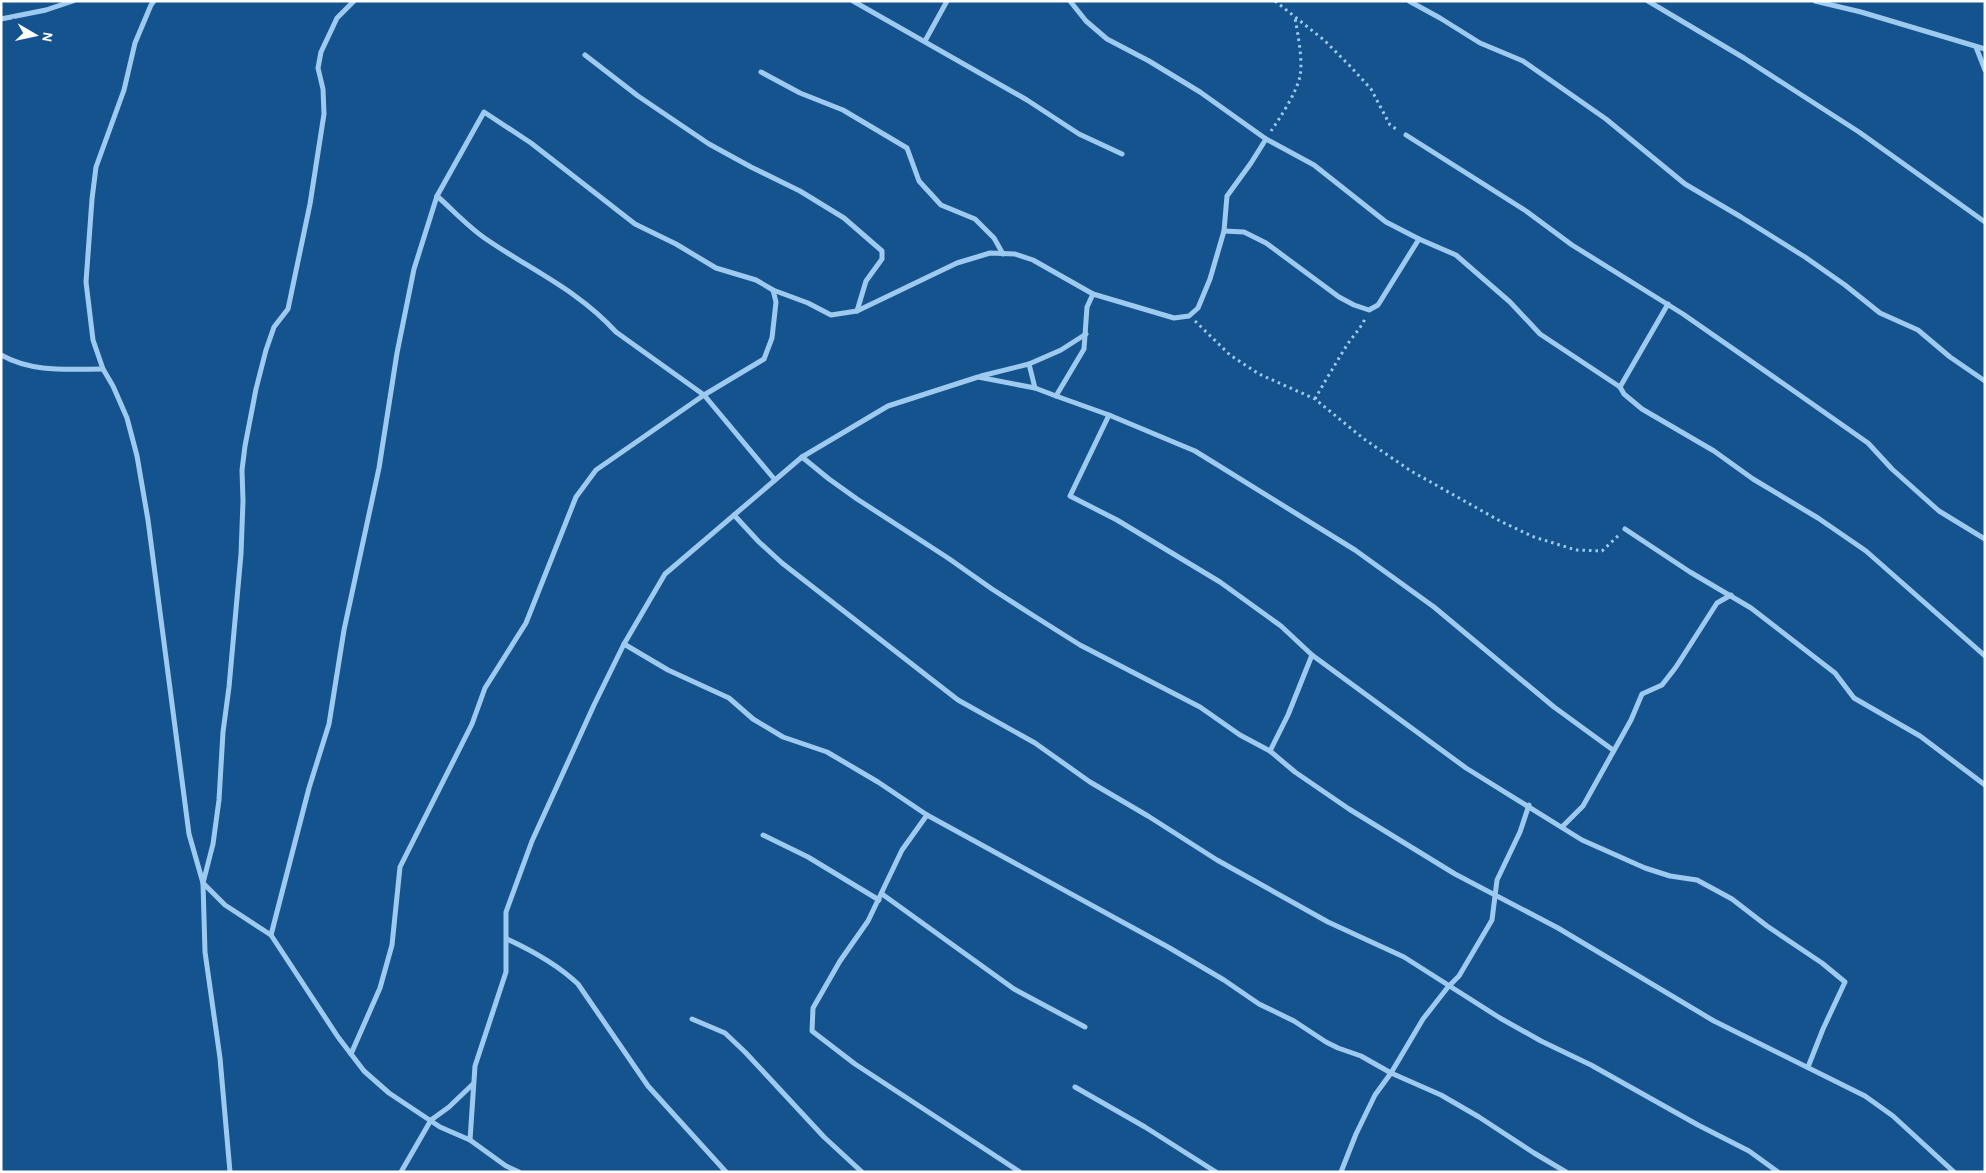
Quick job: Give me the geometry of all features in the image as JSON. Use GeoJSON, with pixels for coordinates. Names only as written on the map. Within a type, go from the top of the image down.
{"type":"FeatureCollection","features":[{"type":"Feature","properties":{"kind":"street"},"geometry":{"type":"LineString","coordinates":[[1,19],[46,10],[73,1]]}},
{"type":"Feature","properties":{"kind":"street"},"geometry":{"type":"LineString","coordinates":[[154,1],[135,43],[124,90],[96,168],[86,282],[93,340],[103,369],[113,386],[127,418],[137,456],[148,520],[189,834],[203,884],[206,952],[220,1058],[230,1172]]}},
{"type":"Feature","properties":{"kind":"street"},"geometry":{"type":"LineString","coordinates":[[203,884],[213,844],[219,800],[223,732],[241,554],[242,470],[246,446],[256,389],[266,350],[274,327],[288,308],[310,204],[324,114],[323,89],[318,68],[321,52],[337,18],[354,1]]}},
{"type":"Feature","properties":{"kind":"street"},"geometry":{"type":"LineString","coordinates":[[853,1],[1027,100],[1079,134],[1122,154]]}},
{"type":"Feature","properties":{"kind":"street"},"geometry":{"type":"LineString","coordinates":[[925,41],[947,1]]}},
{"type":"Feature","properties":{"kind":"street"},"geometry":{"type":"LineString","coordinates":[[1070,1],[1086,21],[1107,39],[1149,61],[1200,92],[1266,139],[1314,165],[1386,222],[1418,239],[1456,255],[1510,302],[1540,334],[1620,387],[1624,394],[1642,409],[1714,451],[1753,479],[1818,518],[1866,550],[1985,656]]}},
{"type":"Feature","properties":{"kind":"street"},"geometry":{"type":"LineString","coordinates":[[1409,1],[1480,43],[1523,61],[1606,119],[1685,184],[1805,257],[1880,313],[1918,330],[1950,357],[1985,381]]}},
{"type":"Feature","properties":{"kind":"street"},"geometry":{"type":"LineString","coordinates":[[1648,1],[1744,58],[1859,132],[1985,222]]}},
{"type":"Feature","properties":{"kind":"street"},"geometry":{"type":"LineString","coordinates":[[1815,1],[1860,12],[1985,49]]}},
{"type":"Feature","properties":{"kind":"street"},"geometry":{"type":"LineString","coordinates":[[1976,47],[1985,70]]}},
{"type":"Feature","properties":{"kind":"street"},"geometry":{"type":"LineString","coordinates":[[585,55],[638,96],[709,144],[800,191],[844,218],[882,251],[882,259],[866,281],[857,311]]}},
{"type":"Feature","properties":{"kind":"street"},"geometry":{"type":"LineString","coordinates":[[761,72],[800,93],[843,110],[908,148],[919,181],[941,205],[975,219],[994,238],[1003,254]]}},
{"type":"Feature","properties":{"kind":"street"},"geometry":{"type":"LineString","coordinates":[[271,935],[309,788],[329,724],[344,630],[379,468],[397,353],[414,269],[437,196],[484,112],[530,143],[635,224],[676,244],[716,268],[756,280],[773,290],[808,303],[831,315],[857,311],[957,263],[990,253],[1016,254],[1033,260],[1093,294],[1174,318],[1189,316],[1198,308],[1210,279],[1224,231],[1227,196],[1266,139]]}},
{"type":"Feature","properties":{"kind":"street"},"geometry":{"type":"LineString","coordinates":[[1406,135],[1526,211],[1572,244],[1668,304],[1868,443],[1892,469],[1938,511],[1985,539]]}},
{"type":"Feature","properties":{"kind":"street"},"geometry":{"type":"LineString","coordinates":[[437,196],[484,238],[560,284],[604,319],[616,332],[704,395],[775,480]]}},
{"type":"Feature","properties":{"kind":"street"},"geometry":{"type":"LineString","coordinates":[[1224,231],[1244,232],[1266,243],[1339,297],[1354,306],[1369,310],[1378,305],[1418,239]]}},
{"type":"Feature","properties":{"kind":"street"},"geometry":{"type":"LineString","coordinates":[[351,1054],[380,988],[392,945],[400,866],[472,724],[485,688],[526,623],[576,497],[596,470],[704,395],[764,359],[772,338],[776,302],[773,290]]}},
{"type":"Feature","properties":{"kind":"street"},"geometry":{"type":"LineString","coordinates":[[1056,396],[1084,350],[1087,308],[1093,294]]}},
{"type":"Feature","properties":{"kind":"street"},"geometry":{"type":"LineString","coordinates":[[1620,387],[1668,304]]}},
{"type":"Feature","properties":{"kind":"street"},"geometry":{"type":"LineString","coordinates":[[470,1140],[475,1066],[506,972],[506,912],[532,840],[624,644],[665,574],[802,457],[888,406],[978,376],[1029,364],[1061,350],[1086,334]]}},
{"type":"Feature","properties":{"kind":"street"},"geometry":{"type":"LineString","coordinates":[[1,355],[15,362],[41,369],[103,369]]}},
{"type":"Feature","properties":{"kind":"street"},"geometry":{"type":"LineString","coordinates":[[1029,364],[1035,388]]}},
{"type":"Feature","properties":{"kind":"street"},"geometry":{"type":"LineString","coordinates":[[978,376],[1035,388],[1109,415],[1195,451],[1355,550],[1434,607],[1554,707],[1613,750]]}},
{"type":"Feature","properties":{"kind":"street"},"geometry":{"type":"LineString","coordinates":[[1109,415],[1070,496],[1117,520],[1220,582],[1282,626],[1312,655],[1466,768],[1582,840],[1645,868],[1670,876],[1697,880],[1732,899],[1767,926],[1822,963],[1845,982],[1808,1067]]}},
{"type":"Feature","properties":{"kind":"street"},"geometry":{"type":"LineString","coordinates":[[802,457],[858,499],[1034,616],[1080,645],[1200,707],[1240,735],[1270,752],[1348,809],[1455,874],[1496,898],[1558,928],[1714,1021],[1865,1096],[1893,1116],[1954,1172]]}},
{"type":"Feature","properties":{"kind":"street"},"geometry":{"type":"LineString","coordinates":[[734,515],[782,563],[958,700],[1035,743],[1090,782],[1217,860],[1328,922],[1404,957],[1448,987],[1524,1032],[1591,1065],[1698,1125],[1749,1151],[1778,1172]]}},
{"type":"Feature","properties":{"kind":"street"},"geometry":{"type":"LineString","coordinates":[[1625,529],[1690,572],[1752,608],[1835,673],[1854,698],[1920,736],[1985,785]]}},
{"type":"Feature","properties":{"kind":"street"},"geometry":{"type":"LineString","coordinates":[[1562,827],[1583,806],[1631,720],[1642,694],[1662,685],[1717,604],[1731,595]]}},
{"type":"Feature","properties":{"kind":"street"},"geometry":{"type":"LineString","coordinates":[[624,644],[668,670],[729,698],[753,719],[783,737],[827,752],[878,782],[927,815],[1168,947],[1224,980],[1259,1004],[1294,1021],[1326,1042],[1361,1056],[1391,1073],[1456,1103],[1566,1172]]}},
{"type":"Feature","properties":{"kind":"street"},"geometry":{"type":"LineString","coordinates":[[1270,752],[1288,715],[1312,655]]}},
{"type":"Feature","properties":{"kind":"street"},"geometry":{"type":"LineString","coordinates":[[1349,1172],[1342,1170],[1356,1134],[1375,1095],[1391,1073],[1423,1019],[1459,976],[1492,920],[1498,880],[1520,832],[1529,806]]}},
{"type":"Feature","properties":{"kind":"street"},"geometry":{"type":"LineString","coordinates":[[927,815],[902,850],[868,921],[840,961],[813,1008],[812,1031],[855,1064],[1020,1172]]}},
{"type":"Feature","properties":{"kind":"street"},"geometry":{"type":"LineString","coordinates":[[762,835],[808,857],[879,900]]}},
{"type":"Feature","properties":{"kind":"street"},"geometry":{"type":"LineString","coordinates":[[203,884],[225,906],[271,935],[364,1071],[389,1092],[440,1127],[470,1140],[506,1166],[519,1172]]}},
{"type":"Feature","properties":{"kind":"street"},"geometry":{"type":"LineString","coordinates":[[882,894],[1014,989],[1085,1027]]}},
{"type":"Feature","properties":{"kind":"street"},"geometry":{"type":"LineString","coordinates":[[507,939],[537,953],[565,972],[578,984],[648,1086],[726,1172]]}},
{"type":"Feature","properties":{"kind":"street"},"geometry":{"type":"LineString","coordinates":[[692,1019],[726,1033],[824,1137],[862,1172]]}},
{"type":"Feature","properties":{"kind":"street"},"geometry":{"type":"LineString","coordinates":[[401,1172],[431,1120],[449,1107],[474,1084]]}},
{"type":"Feature","properties":{"kind":"street"},"geometry":{"type":"LineString","coordinates":[[1075,1087],[1145,1126],[1216,1172]]}},
{"type":"Feature","properties":{"kind":"path"},"geometry":{"type":"LineString","coordinates":[[1275,1],[1324,40],[1350,66],[1371,89],[1390,125],[1406,135]]}},
{"type":"Feature","properties":{"kind":"path"},"geometry":{"type":"LineString","coordinates":[[1266,139],[1286,108],[1300,76],[1299,45],[1294,18]]}},
{"type":"Feature","properties":{"kind":"path"},"geometry":{"type":"LineString","coordinates":[[1315,399],[1331,370],[1352,338],[1361,328],[1369,310]]}},
{"type":"Feature","properties":{"kind":"path"},"geometry":{"type":"LineString","coordinates":[[1189,316],[1230,355],[1259,374],[1315,399],[1364,439],[1410,471],[1534,537],[1576,550],[1602,551],[1625,529]]}}]}
